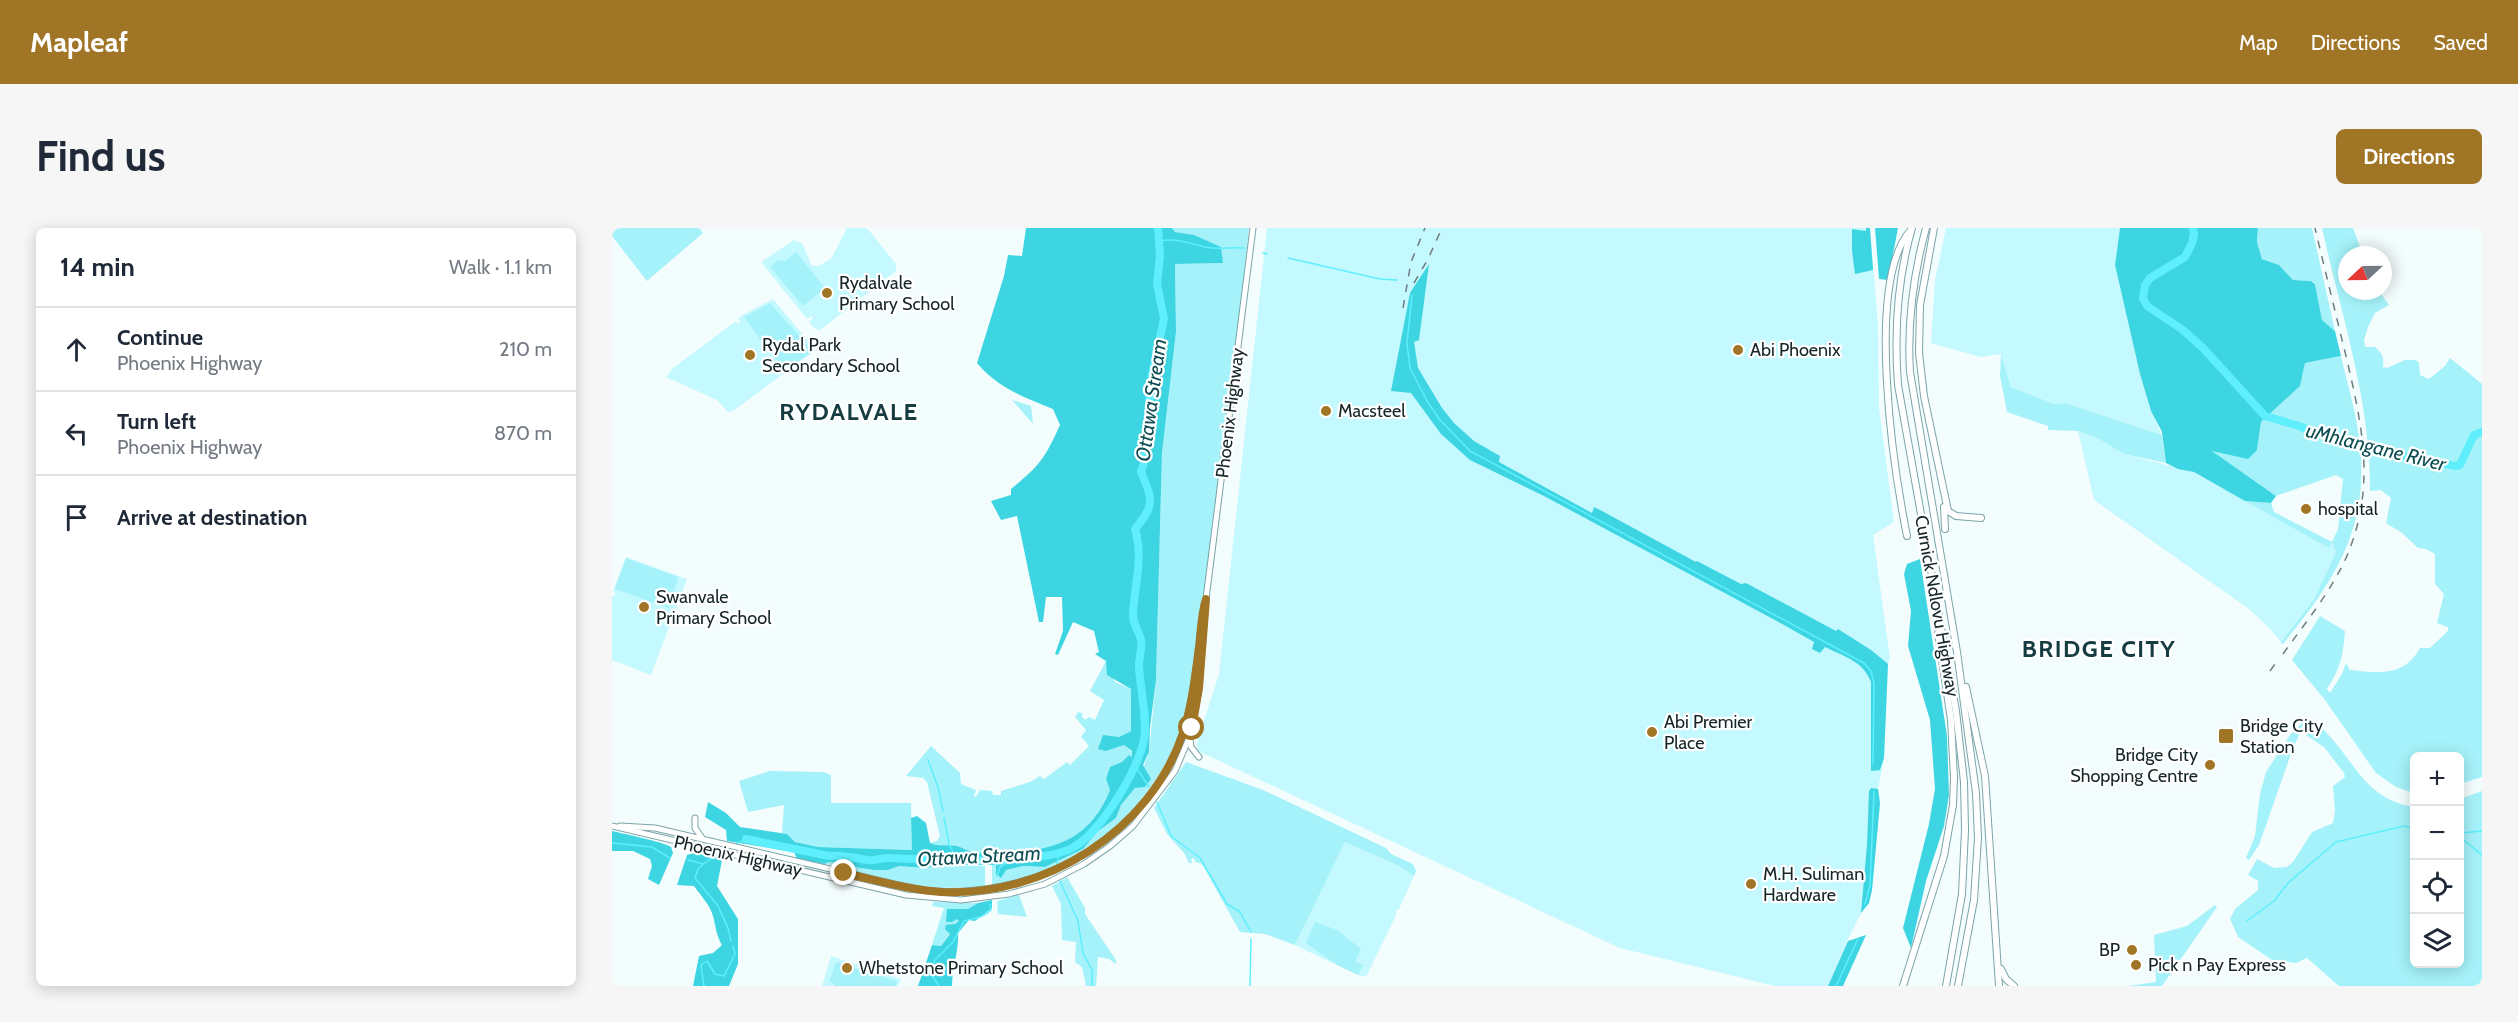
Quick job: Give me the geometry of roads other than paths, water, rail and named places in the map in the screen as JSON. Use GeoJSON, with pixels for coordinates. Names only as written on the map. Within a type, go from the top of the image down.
{"type":"FeatureCollection","features":[{"type":"Feature","properties":{"kind":"main road","name":"Phoenix Highway"},"geometry":{"type":"LineString","coordinates":[[614,826],[655,828],[920,890],[958,892],[1005,887],[1058,869],[1083,856],[1108,837],[1147,797],[1177,747],[1187,720],[1195,683],[1253,228]]}},
{"type":"Feature","properties":{"kind":"main road","name":"Curnick Ndlovu Highway"},"geometry":{"type":"LineString","coordinates":[[1912,228],[1899,286],[1896,350],[1898,385],[1957,718],[1965,790],[1965,856],[1962,894],[1946,986]]}},
{"type":"Feature","properties":{"kind":"main road"},"geometry":{"type":"LineString","coordinates":[[1907,536],[1890,422],[1885,328],[1898,254],[1905,237],[1912,228]]}},
{"type":"Feature","properties":{"kind":"main road","name":"Curnick Ndlovu Highway"},"geometry":{"type":"LineString","coordinates":[[1926,228],[1914,272],[1908,336],[1911,387],[1957,652],[1973,757],[1978,816],[1974,900],[1958,986]]}},
{"type":"Feature","properties":{"kind":"main road"},"geometry":{"type":"LineString","coordinates":[[1934,228],[1920,305],[1919,353],[1923,396],[1948,511],[1953,515],[1981,518]]}},
{"type":"Feature","properties":{"kind":"main road"},"geometry":{"type":"LineString","coordinates":[[1943,491],[1945,529]]}},
{"type":"Feature","properties":{"kind":"main road"},"geometry":{"type":"LineString","coordinates":[[1903,986],[1944,856],[1953,805],[1951,720],[1936,597]]}},
{"type":"Feature","properties":{"kind":"main road","name":"Phoenix Highway"},"geometry":{"type":"LineString","coordinates":[[614,826],[906,895],[941,900],[981,899],[1045,884],[1073,871],[1110,846],[1133,826],[1175,771],[1191,731],[1199,688],[1206,599]]}},
{"type":"Feature","properties":{"kind":"main road"},"geometry":{"type":"LineString","coordinates":[[1957,652],[1985,776],[2000,965],[1999,986]]}},
{"type":"Feature","properties":{"kind":"main road"},"geometry":{"type":"LineString","coordinates":[[1191,731],[1191,747],[1199,757]]}},
{"type":"Feature","properties":{"kind":"main road"},"geometry":{"type":"LineString","coordinates":[[695,818],[697,832],[706,840]]}},
{"type":"Feature","properties":{"kind":"main road"},"geometry":{"type":"LineString","coordinates":[[2000,965],[2006,979],[2014,986]]}},
{"type":"Feature","properties":{"kind":"waterway","name":"Ottawa Stream"},"geometry":{"type":"LineString","coordinates":[[746,839],[829,856],[871,860],[887,858],[1010,860],[1056,854],[1072,848],[1083,840],[1106,815],[1134,768],[1145,732],[1139,667],[1141,644],[1133,615],[1139,561],[1135,529],[1146,514],[1150,502],[1148,489],[1141,472],[1145,459],[1151,378],[1164,319],[1157,284],[1160,256],[1158,228]]}},
{"type":"Feature","properties":{"kind":"waterway","name":"uMhlangane River"},"geometry":{"type":"LineString","coordinates":[[2193,228],[2192,243],[2185,257],[2150,278],[2145,285],[2143,298],[2147,306],[2183,330],[2203,348],[2265,416],[2299,426],[2337,442],[2455,466],[2460,465],[2474,435],[2482,432]]}},
{"type":"Feature","properties":{"kind":"waterway"},"geometry":{"type":"LineString","coordinates":[[1159,241],[1177,241],[1214,248],[1244,248]]}},
{"type":"Feature","properties":{"kind":"waterway"},"geometry":{"type":"LineString","coordinates":[[1263,253],[1267,254]]}},
{"type":"Feature","properties":{"kind":"waterway"},"geometry":{"type":"LineString","coordinates":[[1288,258],[1380,279],[1397,280]]}},
{"type":"Feature","properties":{"kind":"waterway"},"geometry":{"type":"LineString","coordinates":[[1412,295],[1407,343],[1410,368],[1440,420],[1470,451],[1864,663],[1871,671],[1874,683],[1873,764]]}},
{"type":"Feature","properties":{"kind":"waterway"},"geometry":{"type":"LineString","coordinates":[[928,760],[938,787],[943,811]]}},
{"type":"Feature","properties":{"kind":"waterway"},"geometry":{"type":"LineString","coordinates":[[1134,764],[1149,787]]}},
{"type":"Feature","properties":{"kind":"waterway"},"geometry":{"type":"LineString","coordinates":[[1865,904],[1870,885],[1874,791]]}},
{"type":"Feature","properties":{"kind":"waterway"},"geometry":{"type":"LineString","coordinates":[[1157,802],[1171,836],[1200,858],[1227,904],[1240,912],[1251,932]]}},
{"type":"Feature","properties":{"kind":"waterway"},"geometry":{"type":"LineString","coordinates":[[944,818],[949,844],[957,860]]}},
{"type":"Feature","properties":{"kind":"waterway"},"geometry":{"type":"LineString","coordinates":[[2247,921],[2274,901],[2288,883],[2336,842],[2404,826],[2410,827]]}},
{"type":"Feature","properties":{"kind":"waterway"},"geometry":{"type":"LineString","coordinates":[[2464,833],[2482,831]]}},
{"type":"Feature","properties":{"kind":"waterway","name":"Ottawa Stream"},"geometry":{"type":"LineString","coordinates":[[736,844],[746,839]]}},
{"type":"Feature","properties":{"kind":"waterway"},"geometry":{"type":"LineString","coordinates":[[2464,840],[2482,855]]}},
{"type":"Feature","properties":{"kind":"waterway","name":"Ottawa Stream"},"geometry":{"type":"LineString","coordinates":[[612,843],[652,847],[670,858]]}},
{"type":"Feature","properties":{"kind":"waterway"},"geometry":{"type":"LineString","coordinates":[[1057,864],[1059,853]]}},
{"type":"Feature","properties":{"kind":"waterway","name":"Ottawa Stream"},"geometry":{"type":"LineString","coordinates":[[688,860],[703,864],[718,854]]}},
{"type":"Feature","properties":{"kind":"waterway"},"geometry":{"type":"LineString","coordinates":[[997,876],[1000,867],[1014,858]]}},
{"type":"Feature","properties":{"kind":"waterway"},"geometry":{"type":"LineString","coordinates":[[703,864],[698,869],[695,878],[718,906],[731,941]]}},
{"type":"Feature","properties":{"kind":"waterway"},"geometry":{"type":"LineString","coordinates":[[1060,881],[1078,921],[1083,953],[1092,970],[1092,986]]}},
{"type":"Feature","properties":{"kind":"waterway"},"geometry":{"type":"LineString","coordinates":[[939,986],[930,972],[935,960],[953,942],[964,921],[988,913],[991,910],[990,904]]}},
{"type":"Feature","properties":{"kind":"waterway"},"geometry":{"type":"LineString","coordinates":[[1250,986],[1251,939]]}},
{"type":"Feature","properties":{"kind":"waterway"},"geometry":{"type":"LineString","coordinates":[[1836,986],[1858,939]]}},
{"type":"Feature","properties":{"kind":"waterway"},"geometry":{"type":"LineString","coordinates":[[704,986],[701,965],[707,961],[715,974],[724,976],[735,954],[733,946]]}},
{"type":"Feature","properties":{"kind":"railway"},"geometry":{"type":"LineString","coordinates":[[1403,308],[1411,262],[1425,228]]}},
{"type":"Feature","properties":{"kind":"railway"},"geometry":{"type":"LineString","coordinates":[[1414,283],[1442,228]]}},
{"type":"Feature","properties":{"kind":"railway"},"geometry":{"type":"LineString","coordinates":[[2283,654],[2340,571],[2356,532],[2364,481],[2364,455],[2357,405],[2315,228]]}},
{"type":"Feature","properties":{"kind":"railway"},"geometry":{"type":"LineString","coordinates":[[2270,671],[2275,664]]}},
{"type":"Feature","properties":{"kind":"place","name":"Rydalvale Primary School"},"geometry":{"type":"Point","coordinates":[827,293]}},
{"type":"Feature","properties":{"kind":"place","name":"Abi Phoenix"},"geometry":{"type":"Point","coordinates":[1738,350]}},
{"type":"Feature","properties":{"kind":"place","name":"Rydal Park Secondary School"},"geometry":{"type":"Point","coordinates":[750,355]}},
{"type":"Feature","properties":{"kind":"place","name":"Macsteel"},"geometry":{"type":"Point","coordinates":[1326,411]}},
{"type":"Feature","properties":{"kind":"place","name":"hospital"},"geometry":{"type":"Point","coordinates":[2306,509]}},
{"type":"Feature","properties":{"kind":"place","name":"Swanvale Primary School"},"geometry":{"type":"Point","coordinates":[644,607]}},
{"type":"Feature","properties":{"kind":"place","name":"Abi Premier Place"},"geometry":{"type":"Point","coordinates":[1652,732]}},
{"type":"Feature","properties":{"kind":"place","name":"Bridge City Station"},"geometry":{"type":"Point","coordinates":[2226,736]}},
{"type":"Feature","properties":{"kind":"place","name":"Bridge City Shopping Centre"},"geometry":{"type":"Point","coordinates":[2210,765]}},
{"type":"Feature","properties":{"kind":"place","name":"M.H. Suliman Hardware"},"geometry":{"type":"Point","coordinates":[1751,884]}},
{"type":"Feature","properties":{"kind":"place","name":"BP"},"geometry":{"type":"Point","coordinates":[2132,950]}},
{"type":"Feature","properties":{"kind":"place","name":"Pick n Pay Express"},"geometry":{"type":"Point","coordinates":[2136,965]}},
{"type":"Feature","properties":{"kind":"place","name":"Whetstone Primary School"},"geometry":{"type":"Point","coordinates":[847,968]}},
{"type":"Feature","properties":{"kind":"district","name":"RYDALVALE"},"geometry":{"type":"Point","coordinates":[849,411]}},
{"type":"Feature","properties":{"kind":"district","name":"BRIDGE CITY"},"geometry":{"type":"Point","coordinates":[2099,648]}}]}
